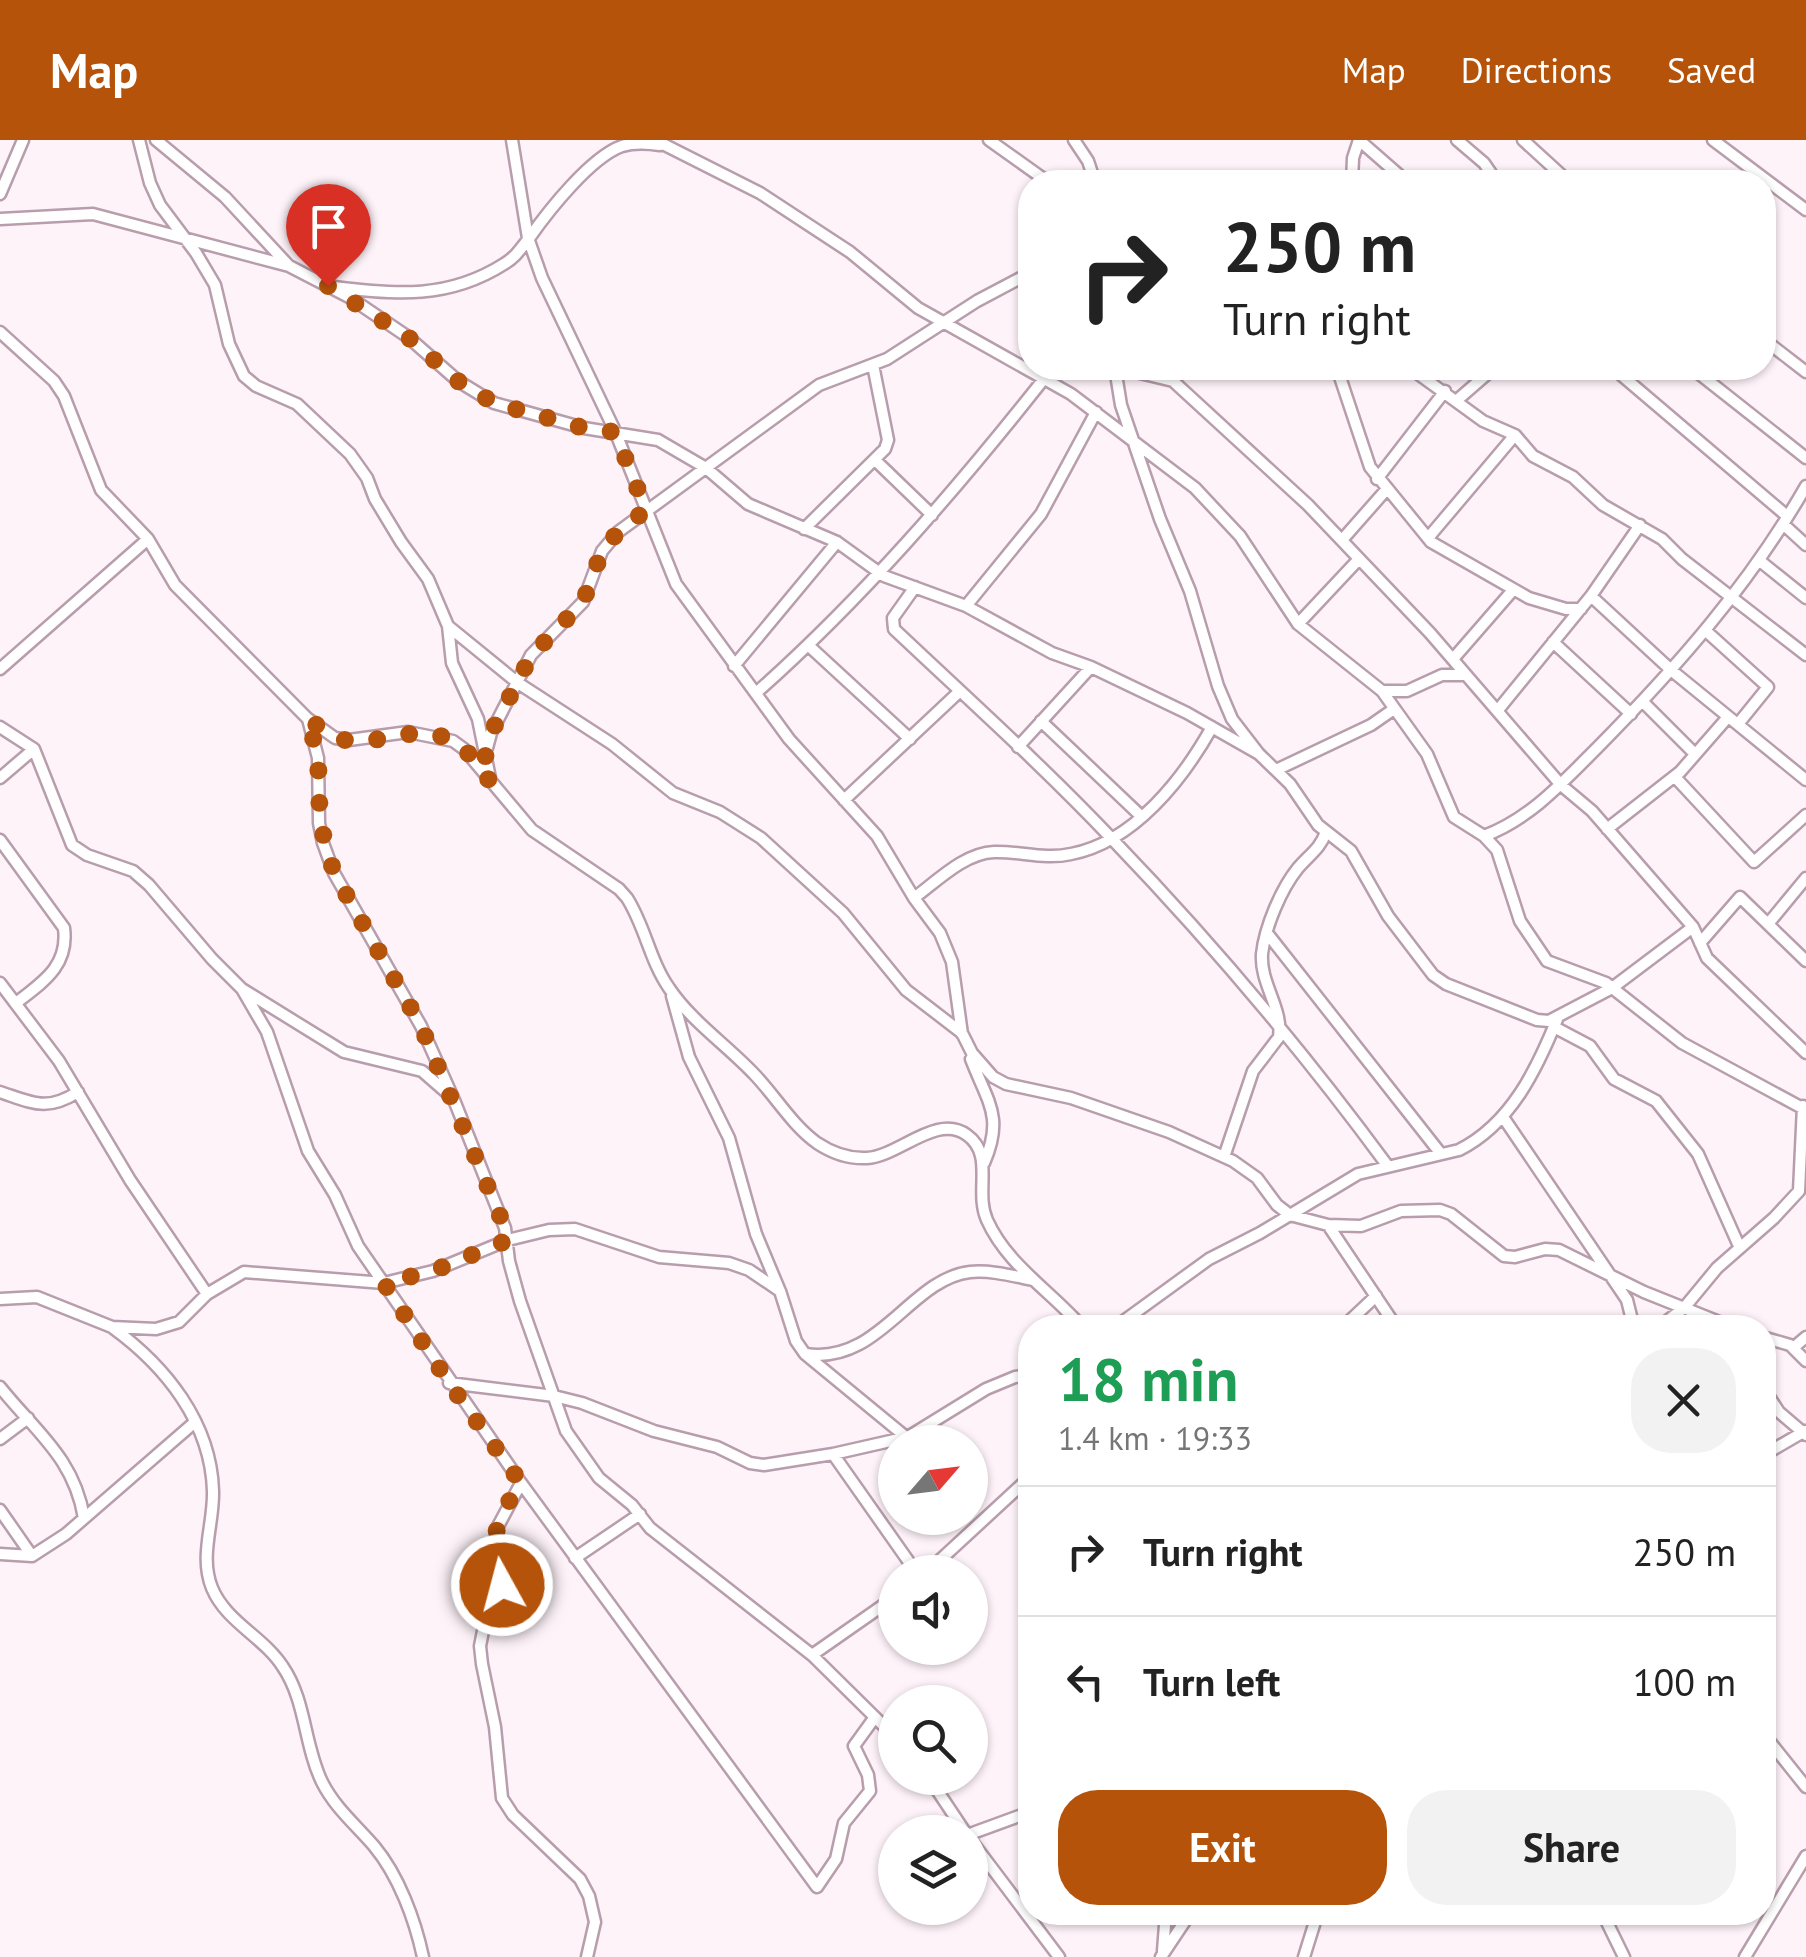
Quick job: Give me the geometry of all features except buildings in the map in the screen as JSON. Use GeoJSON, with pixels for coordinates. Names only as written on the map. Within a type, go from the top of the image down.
{"type":"FeatureCollection","features":[{"type":"Feature","properties":{"kind":"street"},"geometry":{"type":"LineString","coordinates":[[0,194],[23,140]]}},
{"type":"Feature","properties":{"kind":"street"},"geometry":{"type":"LineString","coordinates":[[138,140],[160,204],[215,284],[235,362],[244,376],[256,386],[297,404],[350,454],[401,542],[428,579],[448,626],[452,663],[478,719],[491,783]]}},
{"type":"Feature","properties":{"kind":"street"},"geometry":{"type":"LineString","coordinates":[[156,140],[225,197],[289,266]]}},
{"type":"Feature","properties":{"kind":"street"},"geometry":{"type":"LineString","coordinates":[[512,140],[528,238],[542,278],[615,432],[676,584],[789,740],[876,836],[947,947],[962,1033],[995,1122],[995,1139],[984,1164],[980,1190],[986,1217],[1004,1250],[1071,1315]]}},
{"type":"Feature","properties":{"kind":"street"},"geometry":{"type":"LineString","coordinates":[[989,140],[1031,170]]}},
{"type":"Feature","properties":{"kind":"street"},"geometry":{"type":"LineString","coordinates":[[1074,140],[1091,170]]}},
{"type":"Feature","properties":{"kind":"street"},"geometry":{"type":"LineString","coordinates":[[1352,170],[1359,140],[1393,170]]}},
{"type":"Feature","properties":{"kind":"street"},"geometry":{"type":"LineString","coordinates":[[1457,140],[1489,170]]}},
{"type":"Feature","properties":{"kind":"street"},"geometry":{"type":"LineString","coordinates":[[1522,140],[1556,170]]}},
{"type":"Feature","properties":{"kind":"street"},"geometry":{"type":"LineString","coordinates":[[1713,140],[1753,170]]}},
{"type":"Feature","properties":{"kind":"street"},"geometry":{"type":"LineString","coordinates":[[328,286],[375,292],[436,292],[458,287],[508,262],[555,206],[606,155],[632,144],[660,143],[760,193],[850,252],[918,308],[1018,366]]}},
{"type":"Feature","properties":{"kind":"street"},"geometry":{"type":"LineString","coordinates":[[1776,187],[1806,210]]}},
{"type":"Feature","properties":{"kind":"street"},"geometry":{"type":"LineString","coordinates":[[0,219],[93,214],[289,266],[408,337],[458,381],[494,403],[584,428],[658,440],[706,468],[748,504],[836,542],[878,572],[966,606],[1052,653],[1091,667],[1260,754]]}},
{"type":"Feature","properties":{"kind":"street"},"geometry":{"type":"LineString","coordinates":[[485,754],[491,733],[531,656],[583,602],[602,551],[618,532],[818,385],[913,345],[977,301],[1018,279]]}},
{"type":"Feature","properties":{"kind":"street"},"geometry":{"type":"LineString","coordinates":[[0,332],[54,381],[64,396],[101,490],[148,539],[175,585],[308,718],[334,738],[349,740],[408,732],[440,736],[464,748],[532,830],[627,898],[670,990],[689,1057],[729,1138],[756,1234],[796,1341],[806,1354],[892,1425]]}},
{"type":"Feature","properties":{"kind":"street"},"geometry":{"type":"LineString","coordinates":[[1776,349],[1806,372]]}},
{"type":"Feature","properties":{"kind":"street"},"geometry":{"type":"LineString","coordinates":[[804,529],[885,449],[888,440],[873,364]]}},
{"type":"Feature","properties":{"kind":"street"},"geometry":{"type":"LineString","coordinates":[[756,693],[808,646],[932,515],[1043,380],[1096,412],[1195,488],[1240,536],[1298,624],[1382,690],[1427,754],[1454,817],[1484,836],[1496,850],[1520,921],[1543,957],[1552,965],[1592,975],[1682,1042],[1805,1107],[1804,1181],[1799,1191],[1739,1246],[1675,1315]]}},
{"type":"Feature","properties":{"kind":"street"},"geometry":{"type":"LineString","coordinates":[[1117,380],[1117,391],[1160,518],[1190,591],[1218,686],[1236,726],[1290,784],[1313,819],[1351,851],[1388,916],[1437,978],[1537,1020],[1556,1022],[1590,1046],[1610,1076],[1656,1101],[1698,1154],[1739,1246]]}},
{"type":"Feature","properties":{"kind":"street"},"geometry":{"type":"LineString","coordinates":[[1168,380],[1182,388],[1342,540],[1693,927],[1707,958],[1806,1053]]}},
{"type":"Feature","properties":{"kind":"street"},"geometry":{"type":"LineString","coordinates":[[1341,380],[1363,452],[1377,479],[1428,538],[1513,590],[1554,606],[1580,609]]}},
{"type":"Feature","properties":{"kind":"street"},"geometry":{"type":"LineString","coordinates":[[1428,380],[1483,421],[1515,435],[1533,456],[1573,477],[1603,505],[1662,539],[1806,655]]}},
{"type":"Feature","properties":{"kind":"street"},"geometry":{"type":"LineString","coordinates":[[1456,400],[1480,380]]}},
{"type":"Feature","properties":{"kind":"street"},"geometry":{"type":"LineString","coordinates":[[1627,380],[1785,520],[1806,544]]}},
{"type":"Feature","properties":{"kind":"street"},"geometry":{"type":"LineString","coordinates":[[1707,380],[1806,458]]}},
{"type":"Feature","properties":{"kind":"street"},"geometry":{"type":"LineString","coordinates":[[1377,479],[1445,391]]}},
{"type":"Feature","properties":{"kind":"street"},"geometry":{"type":"LineString","coordinates":[[966,606],[1041,514],[1096,412]]}},
{"type":"Feature","properties":{"kind":"street"},"geometry":{"type":"LineString","coordinates":[[1428,538],[1515,435]]}},
{"type":"Feature","properties":{"kind":"street"},"geometry":{"type":"LineString","coordinates":[[876,460],[932,515]]}},
{"type":"Feature","properties":{"kind":"street"},"geometry":{"type":"LineString","coordinates":[[1484,836],[1515,823],[1561,785],[1643,702],[1734,597],[1806,486]]}},
{"type":"Feature","properties":{"kind":"street"},"geometry":{"type":"LineString","coordinates":[[1342,540],[1386,490]]}},
{"type":"Feature","properties":{"kind":"street"},"geometry":{"type":"LineString","coordinates":[[1498,710],[1591,596],[1640,525]]}},
{"type":"Feature","properties":{"kind":"street"},"geometry":{"type":"LineString","coordinates":[[0,670],[148,539]]}},
{"type":"Feature","properties":{"kind":"street"},"geometry":{"type":"LineString","coordinates":[[734,666],[836,542]]}},
{"type":"Feature","properties":{"kind":"street"},"geometry":{"type":"LineString","coordinates":[[1298,624],[1359,558]]}},
{"type":"Feature","properties":{"kind":"street"},"geometry":{"type":"LineString","coordinates":[[1760,560],[1806,598]]}},
{"type":"Feature","properties":{"kind":"street"},"geometry":{"type":"LineString","coordinates":[[915,587],[893,618],[894,629],[1112,839],[1280,1027],[1387,1165]]}},
{"type":"Feature","properties":{"kind":"street"},"geometry":{"type":"LineString","coordinates":[[1453,660],[1513,590]]}},
{"type":"Feature","properties":{"kind":"street"},"geometry":{"type":"LineString","coordinates":[[1591,596],[1672,670],[1806,780]]}},
{"type":"Feature","properties":{"kind":"street"},"geometry":{"type":"LineString","coordinates":[[448,626],[518,682],[612,744],[673,793],[720,812],[760,838],[844,913],[906,990],[962,1033],[981,1064],[1006,1084],[1071,1098],[1169,1132],[1224,1157],[1245,1168],[1290,1215],[1328,1225],[1361,1226],[1401,1211],[1440,1210],[1451,1214],[1504,1256],[1559,1250],[1608,1276],[1701,1315]]}},
{"type":"Feature","properties":{"kind":"street"},"geometry":{"type":"LineString","coordinates":[[1607,830],[1674,777],[1768,687],[1706,631]]}},
{"type":"Feature","properties":{"kind":"street"},"geometry":{"type":"LineString","coordinates":[[1553,642],[1631,714]]}},
{"type":"Feature","properties":{"kind":"street"},"geometry":{"type":"LineString","coordinates":[[808,646],[910,739]]}},
{"type":"Feature","properties":{"kind":"street"},"geometry":{"type":"LineString","coordinates":[[1018,746],[1091,667]]}},
{"type":"Feature","properties":{"kind":"street"},"geometry":{"type":"LineString","coordinates":[[1382,690],[1407,691],[1442,675],[1466,675]]}},
{"type":"Feature","properties":{"kind":"street"},"geometry":{"type":"LineString","coordinates":[[844,800],[960,691]]}},
{"type":"Feature","properties":{"kind":"street"},"geometry":{"type":"LineString","coordinates":[[1643,702],[1695,754]]}},
{"type":"Feature","properties":{"kind":"street"},"geometry":{"type":"LineString","coordinates":[[1276,770],[1394,710]]}},
{"type":"Feature","properties":{"kind":"street"},"geometry":{"type":"LineString","coordinates":[[308,718],[318,758],[321,833],[334,873],[421,1026],[454,1100],[508,1240],[509,1261],[520,1301],[566,1431],[582,1459],[650,1528],[812,1655],[878,1720]]}},
{"type":"Feature","properties":{"kind":"street"},"geometry":{"type":"LineString","coordinates":[[1042,721],[1140,816]]}},
{"type":"Feature","properties":{"kind":"street"},"geometry":{"type":"LineString","coordinates":[[914,898],[973,857],[993,852],[1062,856],[1112,839],[1187,768],[1212,727]]}},
{"type":"Feature","properties":{"kind":"street"},"geometry":{"type":"LineString","coordinates":[[2,731],[34,749],[72,845],[88,856],[133,871],[242,988],[266,1032],[308,1151],[335,1195],[358,1246],[449,1383],[816,1887],[836,1858],[844,1823],[870,1791],[868,1775],[854,1746],[875,1717]]}},
{"type":"Feature","properties":{"kind":"street"},"geometry":{"type":"LineString","coordinates":[[0,778],[34,749]]}},
{"type":"Feature","properties":{"kind":"street"},"geometry":{"type":"LineString","coordinates":[[1674,777],[1754,862],[1806,815]]}},
{"type":"Feature","properties":{"kind":"street"},"geometry":{"type":"LineString","coordinates":[[1224,1157],[1253,1071],[1274,1047],[1280,1027],[1262,974],[1267,933],[1296,870],[1320,848],[1326,832]]}},
{"type":"Feature","properties":{"kind":"street"},"geometry":{"type":"LineString","coordinates":[[1,844],[64,928],[66,941],[58,966],[16,1003]]}},
{"type":"Feature","properties":{"kind":"street"},"geometry":{"type":"LineString","coordinates":[[1768,924],[1806,878]]}},
{"type":"Feature","properties":{"kind":"street"},"geometry":{"type":"LineString","coordinates":[[1700,942],[1737,898],[1742,898],[1806,960]]}},
{"type":"Feature","properties":{"kind":"street"},"geometry":{"type":"LineString","coordinates":[[1132,1315],[1208,1259],[1358,1174],[1472,1143],[1504,1117],[1538,1063],[1556,1022],[1612,988],[1693,927]]}},
{"type":"Feature","properties":{"kind":"street"},"geometry":{"type":"LineString","coordinates":[[1267,933],[1441,1154]]}},
{"type":"Feature","properties":{"kind":"street"},"geometry":{"type":"LineString","coordinates":[[0,982],[50,1047],[130,1180],[207,1294]]}},
{"type":"Feature","properties":{"kind":"street"},"geometry":{"type":"LineString","coordinates":[[242,988],[344,1052],[422,1071],[454,1100]]}},
{"type":"Feature","properties":{"kind":"street"},"geometry":{"type":"LineString","coordinates":[[670,990],[753,1073],[804,1132],[828,1149],[841,1155],[870,1158],[947,1127],[978,1143],[984,1164]]}},
{"type":"Feature","properties":{"kind":"street"},"geometry":{"type":"LineString","coordinates":[[0,1092],[38,1105],[54,1105],[78,1092]]}},
{"type":"Feature","properties":{"kind":"street"},"geometry":{"type":"LineString","coordinates":[[1504,1117],[1627,1300],[1631,1315]]}},
{"type":"Feature","properties":{"kind":"street"},"geometry":{"type":"LineString","coordinates":[[1328,1225],[1388,1315]]}},
{"type":"Feature","properties":{"kind":"street"},"geometry":{"type":"LineString","coordinates":[[112,1327],[168,1326],[188,1316],[207,1294],[244,1272],[384,1283],[433,1271],[508,1240],[549,1230],[576,1229],[659,1257],[729,1262],[749,1270],[780,1292]]}},
{"type":"Feature","properties":{"kind":"street"},"geometry":{"type":"LineString","coordinates":[[806,1354],[837,1355],[856,1347],[958,1275],[986,1272],[1033,1280]]}},
{"type":"Feature","properties":{"kind":"street"},"geometry":{"type":"LineString","coordinates":[[1356,1315],[1376,1296]]}},
{"type":"Feature","properties":{"kind":"street"},"geometry":{"type":"LineString","coordinates":[[0,1299],[37,1297],[112,1327],[137,1346],[181,1393],[209,1462],[213,1491],[206,1546],[211,1586],[231,1615],[267,1646],[289,1676],[322,1782],[396,1879],[423,1957]]}},
{"type":"Feature","properties":{"kind":"street"},"geometry":{"type":"LineString","coordinates":[[1793,1348],[1806,1337]]}},
{"type":"Feature","properties":{"kind":"street"},"geometry":{"type":"LineString","coordinates":[[1776,1342],[1793,1348],[1806,1360]]}},
{"type":"Feature","properties":{"kind":"street"},"geometry":{"type":"LineString","coordinates":[[932,1425],[986,1389],[1018,1376]]}},
{"type":"Feature","properties":{"kind":"street"},"geometry":{"type":"LineString","coordinates":[[449,1383],[554,1396],[608,1411],[679,1439],[717,1447],[750,1463],[878,1446]]}},
{"type":"Feature","properties":{"kind":"street"},"geometry":{"type":"LineString","coordinates":[[0,1387],[67,1466],[80,1492],[84,1518]]}},
{"type":"Feature","properties":{"kind":"street"},"geometry":{"type":"LineString","coordinates":[[1776,1407],[1805,1432],[1776,1448]]}},
{"type":"Feature","properties":{"kind":"street"},"geometry":{"type":"LineString","coordinates":[[0,1439],[28,1418]]}},
{"type":"Feature","properties":{"kind":"street"},"geometry":{"type":"LineString","coordinates":[[0,1554],[32,1556],[84,1518],[195,1422]]}},
{"type":"Feature","properties":{"kind":"street"},"geometry":{"type":"LineString","coordinates":[[833,1454],[904,1555]]}},
{"type":"Feature","properties":{"kind":"street"},"geometry":{"type":"LineString","coordinates":[[521,1483],[496,1530],[504,1575],[484,1626],[482,1664],[506,1806],[580,1879],[595,1922],[587,1957]]}},
{"type":"Feature","properties":{"kind":"street"},"geometry":{"type":"LineString","coordinates":[[988,1517],[1018,1489]]}},
{"type":"Feature","properties":{"kind":"street"},"geometry":{"type":"LineString","coordinates":[[0,1510],[32,1556]]}},
{"type":"Feature","properties":{"kind":"street"},"geometry":{"type":"LineString","coordinates":[[576,1558],[640,1514]]}},
{"type":"Feature","properties":{"kind":"street"},"geometry":{"type":"LineString","coordinates":[[946,1555],[968,1535]]}},
{"type":"Feature","properties":{"kind":"street"},"geometry":{"type":"LineString","coordinates":[[812,1655],[878,1608]]}},
{"type":"Feature","properties":{"kind":"street"},"geometry":{"type":"LineString","coordinates":[[1776,1750],[1806,1787]]}},
{"type":"Feature","properties":{"kind":"street"},"geometry":{"type":"LineString","coordinates":[[988,1828],[1018,1816]]}},
{"type":"Feature","properties":{"kind":"street"},"geometry":{"type":"LineString","coordinates":[[1776,1906],[1806,1856]]}},
{"type":"Feature","properties":{"kind":"street"},"geometry":{"type":"LineString","coordinates":[[988,1862],[1018,1901]]}},
{"type":"Feature","properties":{"kind":"street"},"geometry":{"type":"LineString","coordinates":[[1036,1925],[1060,1957]]}},
{"type":"Feature","properties":{"kind":"street"},"geometry":{"type":"LineString","coordinates":[[1162,1956],[1165,1925]]}},
{"type":"Feature","properties":{"kind":"street"},"geometry":{"type":"LineString","coordinates":[[1162,1956],[1182,1925]]}},
{"type":"Feature","properties":{"kind":"street"},"geometry":{"type":"LineString","coordinates":[[1304,1957],[1314,1925]]}},
{"type":"Feature","properties":{"kind":"street"},"geometry":{"type":"LineString","coordinates":[[1608,1925],[1624,1957]]}},
{"type":"Feature","properties":{"kind":"street"},"geometry":{"type":"LineString","coordinates":[[1745,1957],[1764,1925]]}},
{"type":"Feature","properties":{"kind":"route"},"geometry":{"type":"LineString","coordinates":[[328,286],[408,337],[458,381],[494,403],[584,428],[615,432],[646,510],[602,551],[583,602],[531,656],[491,733],[485,754],[491,783],[464,748],[440,736],[408,732],[364,740],[334,738],[308,718],[316,740],[323,843],[334,873],[442,1068],[508,1240],[433,1271],[384,1283],[521,1483],[496,1530],[503,1562],[502,1585]]}}]}
